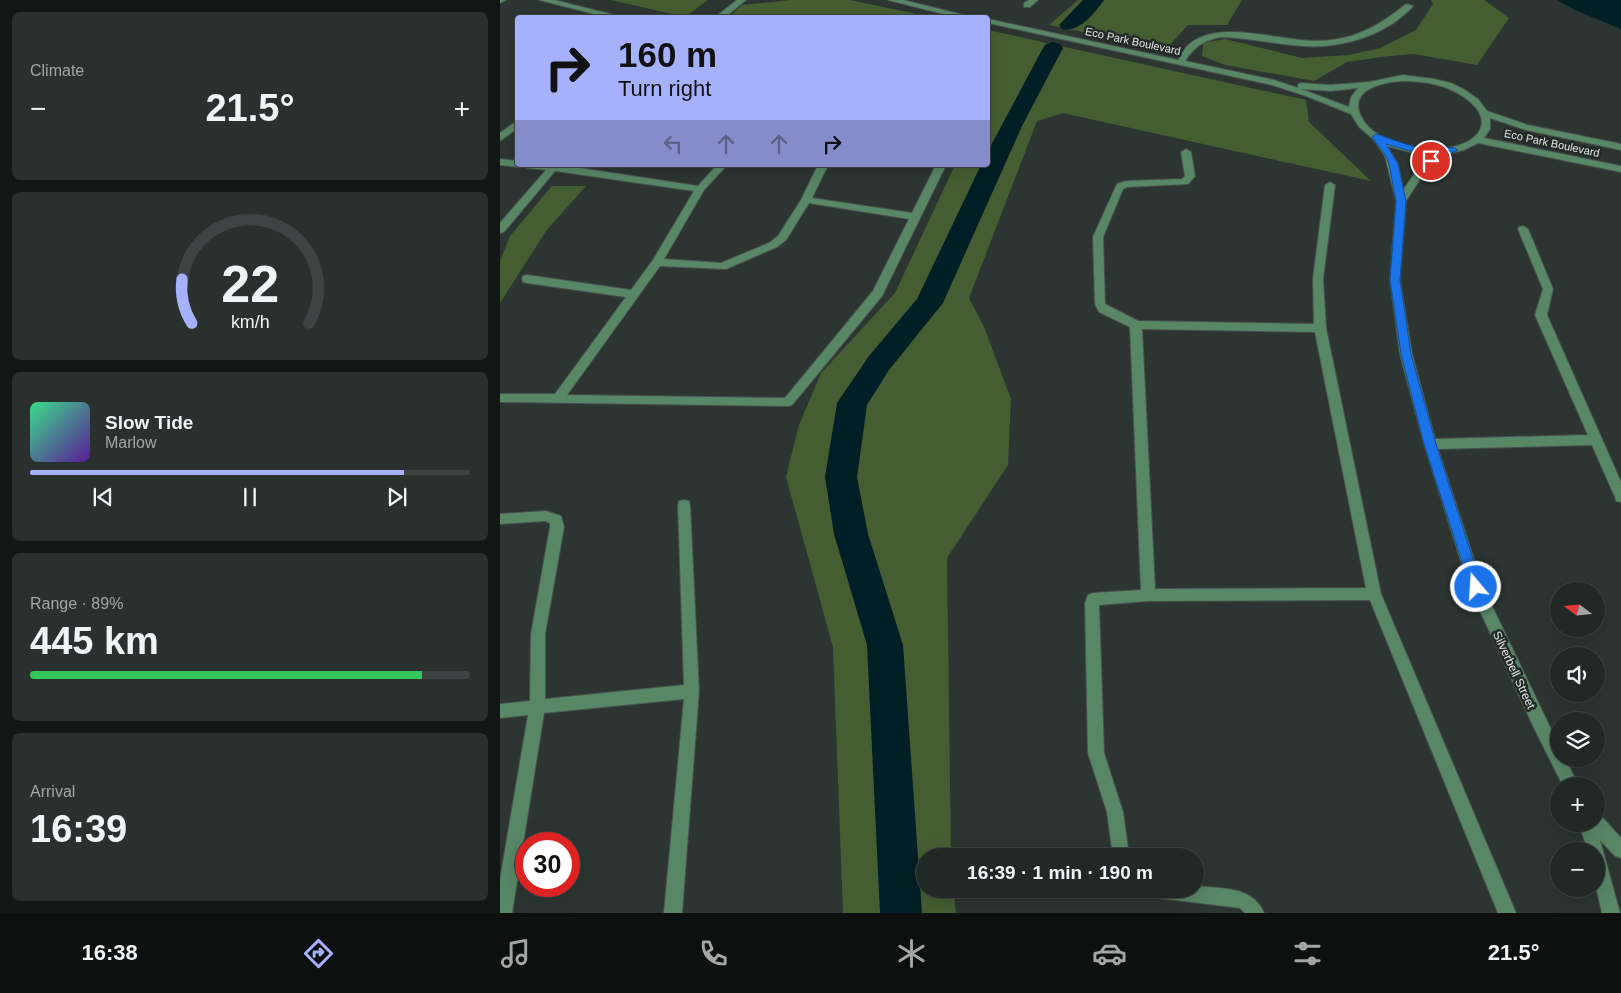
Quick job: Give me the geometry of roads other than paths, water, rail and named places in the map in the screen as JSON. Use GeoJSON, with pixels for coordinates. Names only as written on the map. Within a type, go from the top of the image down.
{"type":"FeatureCollection","features":[{"type":"Feature","properties":{"kind":"street"},"geometry":{"type":"LineString","coordinates":[[543,0],[610,15]]}},
{"type":"Feature","properties":{"kind":"street"},"geometry":{"type":"LineString","coordinates":[[719,15],[730,0]]}},
{"type":"Feature","properties":{"kind":"street"},"geometry":{"type":"LineString","coordinates":[[721,15],[742,0]]}},
{"type":"Feature","properties":{"kind":"street"},"geometry":{"type":"LineString","coordinates":[[892,0],[959,15]]}},
{"type":"Feature","properties":{"kind":"street"},"geometry":{"type":"LineString","coordinates":[[1180,63],[1192,45],[1208,37],[1228,35],[1313,44],[1336,42],[1363,36],[1390,22],[1408,6]]}},
{"type":"Feature","properties":{"kind":"street","name":"Eco Park Boulevard"},"geometry":{"type":"LineString","coordinates":[[990,21],[1274,83],[1309,94],[1353,112]]}},
{"type":"Feature","properties":{"kind":"street","name":"Eco Park Boulevard"},"geometry":{"type":"LineString","coordinates":[[1274,83],[1332,88],[1369,85],[1384,80],[1403,78],[1424,79],[1444,84],[1469,96],[1485,113],[1526,127],[1621,147]]}},
{"type":"Feature","properties":{"kind":"street"},"geometry":{"type":"LineString","coordinates":[[1369,85],[1359,92],[1354,101],[1353,112],[1361,125],[1376,137],[1414,150],[1435,152],[1454,150]]}},
{"type":"Feature","properties":{"kind":"street"},"geometry":{"type":"LineString","coordinates":[[1401,201],[1425,166],[1454,150],[1478,140],[1485,132],[1487,123],[1485,113]]}},
{"type":"Feature","properties":{"kind":"street"},"geometry":{"type":"LineString","coordinates":[[500,138],[515,126]]}},
{"type":"Feature","properties":{"kind":"street","name":"Silverbell Street"},"geometry":{"type":"LineString","coordinates":[[1376,137],[1390,156],[1401,201],[1395,280],[1406,354],[1430,444],[1476,587],[1539,723],[1566,777]]}},
{"type":"Feature","properties":{"kind":"street","name":"Eco Park Boulevard"},"geometry":{"type":"LineString","coordinates":[[1478,140],[1621,169]]}},
{"type":"Feature","properties":{"kind":"street"},"geometry":{"type":"LineString","coordinates":[[1186,152],[1190,176],[1185,182],[1120,186],[1098,237],[1100,304],[1102,309],[1136,326],[1320,328]]}},
{"type":"Feature","properties":{"kind":"street"},"geometry":{"type":"LineString","coordinates":[[500,162],[515,164]]}},
{"type":"Feature","properties":{"kind":"street"},"geometry":{"type":"LineString","coordinates":[[500,230],[552,167]]}},
{"type":"Feature","properties":{"kind":"street"},"geometry":{"type":"LineString","coordinates":[[559,167],[700,189]]}},
{"type":"Feature","properties":{"kind":"street"},"geometry":{"type":"LineString","coordinates":[[557,400],[657,262],[700,189],[720,167]]}},
{"type":"Feature","properties":{"kind":"street"},"geometry":{"type":"LineString","coordinates":[[657,262],[724,266],[772,244],[782,238],[806,200],[821,167]]}},
{"type":"Feature","properties":{"kind":"street"},"geometry":{"type":"LineString","coordinates":[[500,398],[788,402],[878,293],[940,167]]}},
{"type":"Feature","properties":{"kind":"street"},"geometry":{"type":"LineString","coordinates":[[1330,185],[1318,279],[1320,328],[1374,594],[1507,913]]}},
{"type":"Feature","properties":{"kind":"street"},"geometry":{"type":"LineString","coordinates":[[806,200],[916,217]]}},
{"type":"Feature","properties":{"kind":"street"},"geometry":{"type":"LineString","coordinates":[[1523,229],[1548,288],[1549,293],[1540,310],[1541,315],[1594,440],[1621,498]]}},
{"type":"Feature","properties":{"kind":"street"},"geometry":{"type":"LineString","coordinates":[[527,279],[634,294]]}},
{"type":"Feature","properties":{"kind":"street"},"geometry":{"type":"LineString","coordinates":[[1136,326],[1148,595]]}},
{"type":"Feature","properties":{"kind":"street"},"geometry":{"type":"LineString","coordinates":[[1430,444],[1594,440]]}},
{"type":"Feature","properties":{"kind":"street"},"geometry":{"type":"LineString","coordinates":[[673,913],[692,691],[684,504]]}},
{"type":"Feature","properties":{"kind":"street"},"geometry":{"type":"LineString","coordinates":[[500,519],[546,516],[556,520],[557,528],[538,634],[537,708],[503,913]]}},
{"type":"Feature","properties":{"kind":"street"},"geometry":{"type":"LineString","coordinates":[[1121,848],[1115,812],[1096,754],[1092,603],[1095,598],[1148,595],[1374,594]]}},
{"type":"Feature","properties":{"kind":"street"},"geometry":{"type":"LineString","coordinates":[[500,711],[692,691]]}},
{"type":"Feature","properties":{"kind":"street"},"geometry":{"type":"LineString","coordinates":[[1590,832],[1612,913]]}},
{"type":"Feature","properties":{"kind":"street"},"geometry":{"type":"LineString","coordinates":[[1604,832],[1621,850]]}},
{"type":"Feature","properties":{"kind":"street"},"geometry":{"type":"LineString","coordinates":[[1204,895],[1243,900],[1249,904],[1255,913]]}},
{"type":"Feature","properties":{"kind":"water"},"geometry":{"type":"Polygon","coordinates":[[[1557,0],[1621,0],[1621,29],[1575,10],[1557,0]]]}},
{"type":"Feature","properties":{"kind":"waterway"},"geometry":{"type":"LineString","coordinates":[[1069,25],[1094,0]]}},
{"type":"Feature","properties":{"kind":"waterway"},"geometry":{"type":"LineString","coordinates":[[901,913],[885,645],[851,534],[841,477],[852,403],[879,363],[929,303],[1011,126],[1053,48]]}}]}
